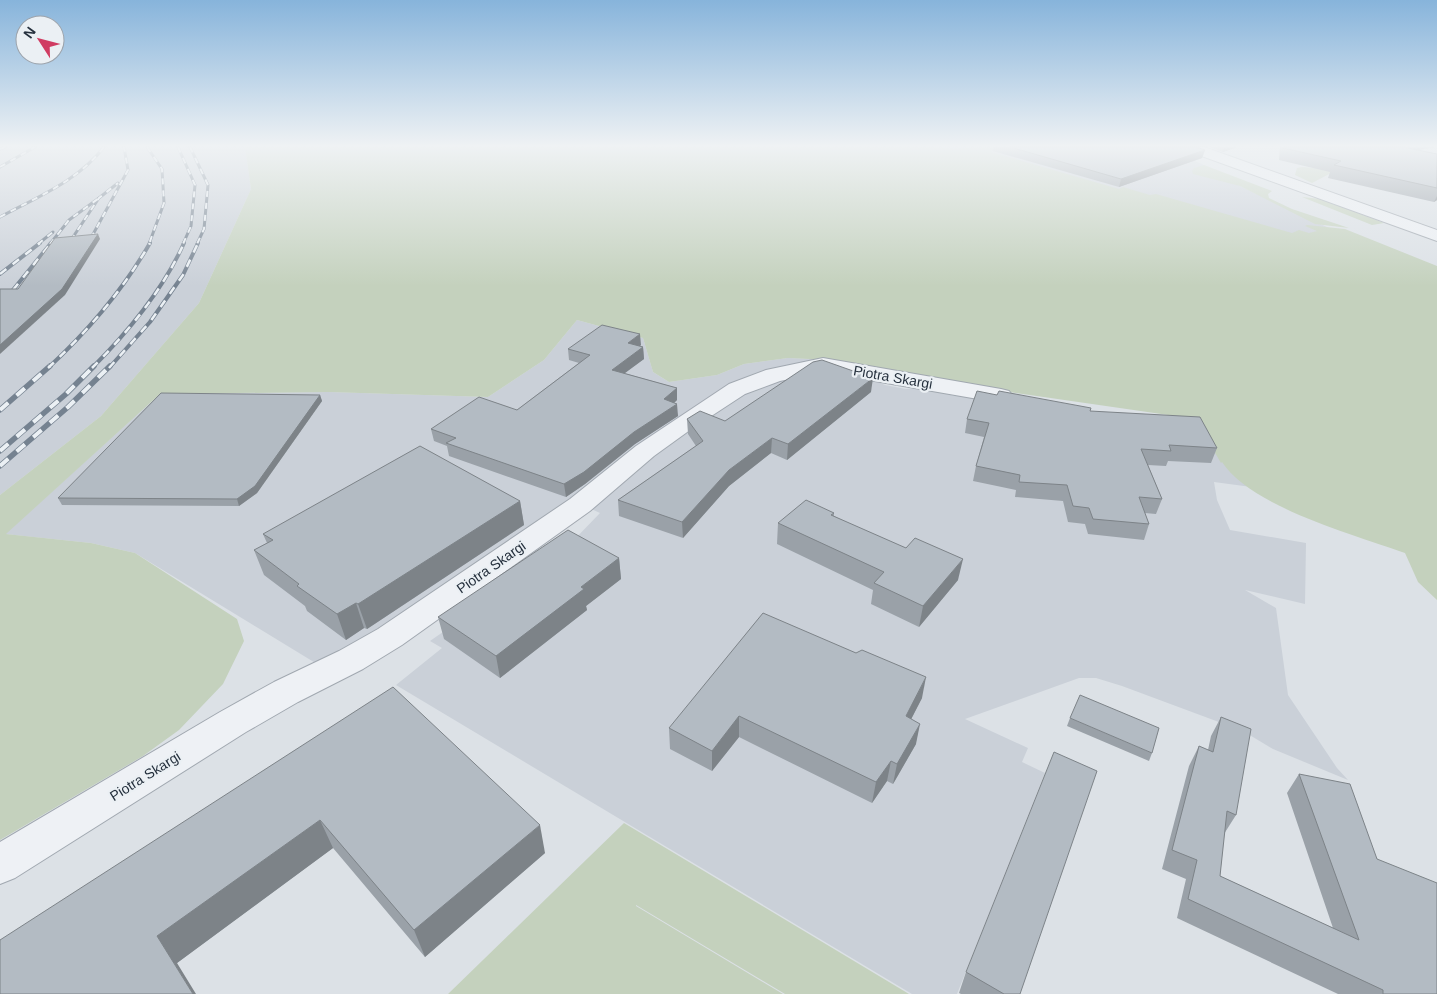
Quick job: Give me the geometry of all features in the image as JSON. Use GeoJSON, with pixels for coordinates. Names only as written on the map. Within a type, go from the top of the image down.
{"type":"FeatureCollection","features":[{"type":"Feature","properties":{"kind":"street"},"geometry":{"type":"LineString","coordinates":[[1323,193],[1437,236]]}},
{"type":"Feature","properties":{"kind":"street","name":"Piotra Skargi"},"geometry":{"type":"LineString","coordinates":[[0,864],[233,722],[286,692],[351,660],[390,637],[580,505],[645,451],[674,430],[737,389],[774,375],[823,365],[1001,396]]}},
{"type":"Feature","properties":{"kind":"shaded area"},"geometry":{"type":"Polygon","coordinates":[[[0,193],[249,193],[199,303],[101,416],[0,495],[0,193]]]}},
{"type":"Feature","properties":{"kind":"shaded area"},"geometry":{"type":"Polygon","coordinates":[[[1114,193],[1256,193],[1329,228],[1290,239],[1114,193]]]}},
{"type":"Feature","properties":{"kind":"shaded area"},"geometry":{"type":"Polygon","coordinates":[[[577,320],[643,338],[653,372],[669,382],[717,375],[744,364],[788,358],[830,360],[885,385],[906,389],[919,388],[955,396],[956,394],[1100,421],[1182,419],[1290,492],[1214,482],[1217,500],[1230,530],[1306,543],[1305,604],[1245,590],[1276,608],[1288,695],[1337,768],[1348,780],[1273,749],[1243,731],[1096,678],[1079,678],[965,719],[1028,748],[1022,762],[1045,773],[957,994],[912,994],[396,685],[442,648],[430,641],[572,542],[600,513],[572,500],[322,667],[135,553],[91,543],[5,534],[160,394],[328,392],[488,397],[544,360],[577,320]]]}},
{"type":"Feature","properties":{"kind":"green space"},"geometry":{"type":"Polygon","coordinates":[[[249,193],[1145,193],[1156,194],[1292,233],[1299,230],[1309,233],[1317,231],[1305,226],[1307,225],[1345,229],[1437,266],[1437,600],[1418,582],[1405,553],[1306,518],[1256,493],[1236,478],[1221,463],[1201,429],[1182,417],[1002,391],[830,360],[788,358],[744,364],[717,375],[669,382],[653,372],[643,338],[577,320],[544,360],[488,397],[328,392],[160,394],[6,534],[91,543],[135,553],[237,619],[244,641],[223,684],[179,730],[143,756],[0,840],[0,495],[101,416],[199,303],[249,193]]]}},
{"type":"Feature","properties":{"kind":"green space"},"geometry":{"type":"Polygon","coordinates":[[[1255,193],[1269,193],[1269,198],[1292,209],[1349,228],[1315,224],[1255,193]]]}},
{"type":"Feature","properties":{"kind":"green space"},"geometry":{"type":"Polygon","coordinates":[[[1302,197],[1321,199],[1384,223],[1372,225],[1302,197]]]}},
{"type":"Feature","properties":{"kind":"green space"},"geometry":{"type":"Polygon","coordinates":[[[624,823],[909,994],[785,994],[636,905],[783,994],[448,994],[624,823]]]}},
{"type":"Feature","properties":{"kind":"building"},"geometry":{"type":"Polygon","coordinates":[[[98,234],[62,289],[0,345],[0,289],[18,289],[55,238],[98,234]]]}},
{"type":"Feature","properties":{"kind":"building"},"geometry":{"type":"Polygon","coordinates":[[[602,325],[640,334],[628,343],[643,347],[612,370],[677,388],[664,399],[677,404],[634,432],[584,472],[564,484],[446,443],[456,438],[431,429],[479,397],[517,410],[590,355],[568,349],[602,325]]]}},
{"type":"Feature","properties":{"kind":"building"},"geometry":{"type":"Polygon","coordinates":[[[822,360],[873,378],[788,444],[772,438],[729,470],[682,522],[618,500],[703,441],[687,419],[700,411],[725,421],[813,362],[822,360]]]}},
{"type":"Feature","properties":{"kind":"building"},"geometry":{"type":"Polygon","coordinates":[[[977,391],[997,395],[999,391],[1091,408],[1090,411],[1200,417],[1217,448],[1169,445],[1171,451],[1141,449],[1162,499],[1139,497],[1149,524],[1093,519],[1089,508],[1073,506],[1067,485],[1019,482],[1020,475],[976,466],[989,423],[967,419],[977,391]]]}},
{"type":"Feature","properties":{"kind":"building"},"geometry":{"type":"Polygon","coordinates":[[[161,393],[320,395],[255,486],[237,499],[58,498],[161,393]]]}},
{"type":"Feature","properties":{"kind":"building"},"geometry":{"type":"Polygon","coordinates":[[[420,446],[520,501],[358,604],[356,603],[337,614],[297,586],[299,584],[254,550],[273,540],[263,534],[420,446]]]}},
{"type":"Feature","properties":{"kind":"building"},"geometry":{"type":"Polygon","coordinates":[[[806,500],[834,513],[831,515],[906,548],[915,538],[963,559],[923,606],[874,583],[884,572],[778,523],[806,500]]]}},
{"type":"Feature","properties":{"kind":"building"},"geometry":{"type":"Polygon","coordinates":[[[568,530],[619,558],[581,587],[584,589],[496,656],[438,617],[568,530]]]}},
{"type":"Feature","properties":{"kind":"building"},"geometry":{"type":"Polygon","coordinates":[[[763,613],[856,653],[862,650],[926,677],[906,716],[920,724],[897,764],[891,761],[876,782],[739,716],[712,751],[669,728],[763,613]]]}},
{"type":"Feature","properties":{"kind":"building"},"geometry":{"type":"Polygon","coordinates":[[[393,687],[540,825],[414,930],[320,820],[157,936],[193,994],[0,994],[0,940],[393,687]]]}},
{"type":"Feature","properties":{"kind":"building"},"geometry":{"type":"Polygon","coordinates":[[[1080,695],[1159,728],[1152,753],[1070,718],[1080,695]]]}},
{"type":"Feature","properties":{"kind":"building"},"geometry":{"type":"Polygon","coordinates":[[[1221,717],[1251,729],[1236,815],[1227,811],[1220,876],[1359,940],[1299,774],[1350,784],[1377,859],[1437,883],[1437,994],[1383,994],[1383,990],[1188,899],[1197,860],[1172,850],[1199,746],[1213,752],[1221,717]]]}},
{"type":"Feature","properties":{"kind":"building"},"geometry":{"type":"Polygon","coordinates":[[[1054,752],[1097,771],[1020,994],[1004,994],[966,972],[1054,752]]]}},
{"type":"Feature","properties":{"kind":"railway"},"geometry":{"type":"LineString","coordinates":[[0,217],[45,193]]}},
{"type":"Feature","properties":{"kind":"railway"},"geometry":{"type":"LineString","coordinates":[[99,198],[105,193]]}},
{"type":"Feature","properties":{"kind":"railway"},"geometry":{"type":"LineString","coordinates":[[91,238],[115,193]]}},
{"type":"Feature","properties":{"kind":"railway"},"geometry":{"type":"LineString","coordinates":[[149,244],[164,203],[163,193]]}},
{"type":"Feature","properties":{"kind":"railway"},"geometry":{"type":"LineString","coordinates":[[183,244],[191,226],[194,193]]}},
{"type":"Feature","properties":{"kind":"railway"},"geometry":{"type":"LineString","coordinates":[[197,244],[204,229],[207,193]]}},
{"type":"Feature","properties":{"kind":"railway"},"geometry":{"type":"LineString","coordinates":[[50,244],[69,220],[99,198]]}},
{"type":"Feature","properties":{"kind":"railway"},"geometry":{"type":"LineString","coordinates":[[71,240],[99,198]]}},
{"type":"Feature","properties":{"kind":"railway"},"geometry":{"type":"LineString","coordinates":[[38,244],[53,232]]}},
{"type":"Feature","properties":{"kind":"railway"},"geometry":{"type":"LineString","coordinates":[[0,274],[40,243]]}},
{"type":"Feature","properties":{"kind":"railway"},"geometry":{"type":"LineString","coordinates":[[13,290],[51,243]]}},
{"type":"Feature","properties":{"kind":"railway"},"geometry":{"type":"LineString","coordinates":[[50,366],[104,309],[140,260],[150,243]]}},
{"type":"Feature","properties":{"kind":"railway"},"geometry":{"type":"LineString","coordinates":[[92,368],[132,325],[144,309],[166,277],[184,243]]}},
{"type":"Feature","properties":{"kind":"railway"},"geometry":{"type":"LineString","coordinates":[[109,368],[150,322],[183,275],[198,243]]}},
{"type":"Feature","properties":{"kind":"railway"},"geometry":{"type":"LineString","coordinates":[[0,410],[50,366]]}},
{"type":"Feature","properties":{"kind":"railway"},"geometry":{"type":"LineString","coordinates":[[0,466],[68,407],[110,366]]}},
{"type":"Feature","properties":{"kind":"railway"},"geometry":{"type":"LineString","coordinates":[[0,451],[66,394],[92,368]]}}]}
